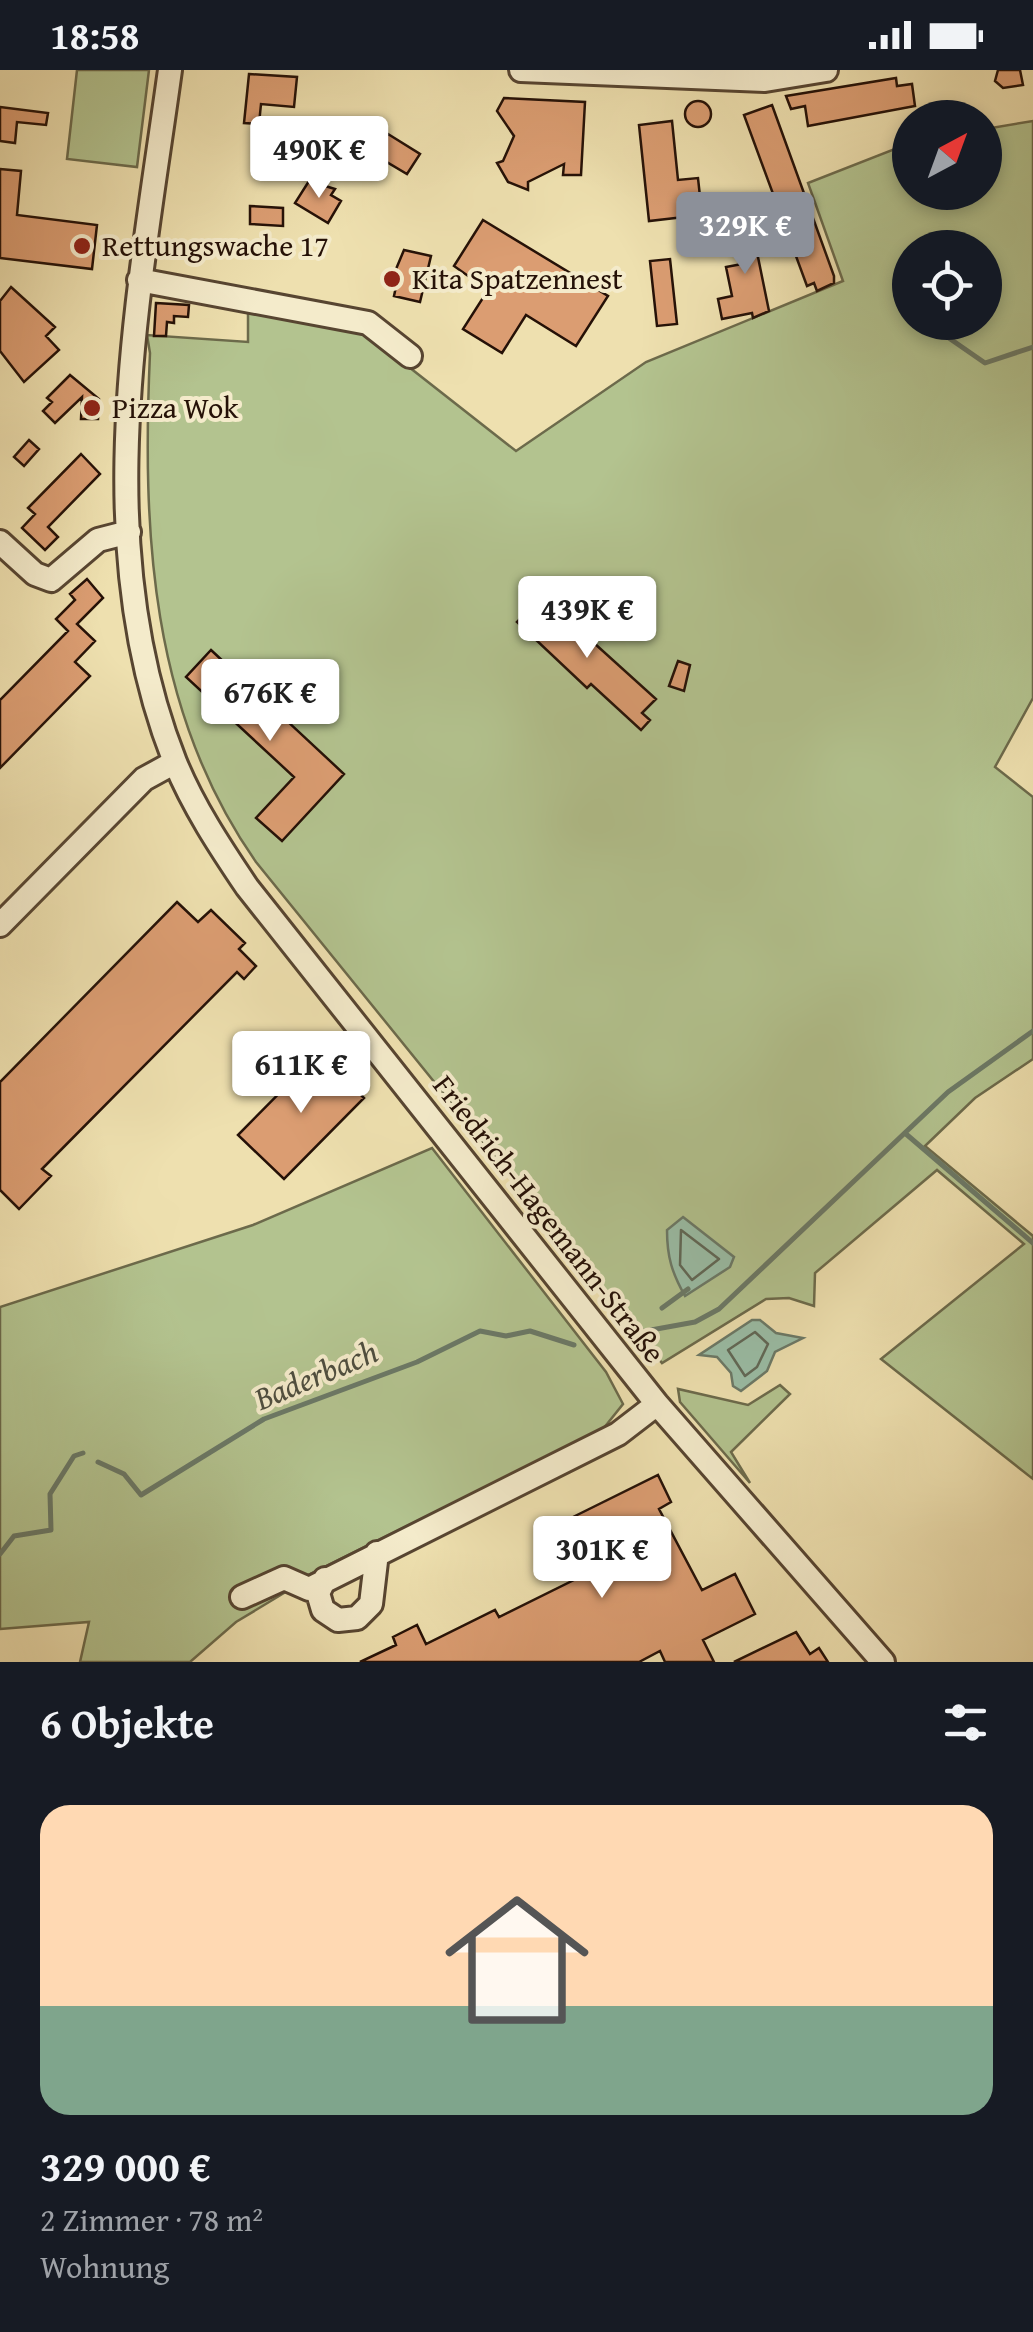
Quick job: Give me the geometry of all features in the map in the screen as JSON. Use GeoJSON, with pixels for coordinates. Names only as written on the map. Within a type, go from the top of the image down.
{"type":"FeatureCollection","features":[{"type":"Feature","properties":{"kind":"street","name":"Friedrich-Hagemann-Straße"},"geometry":{"type":"LineString","coordinates":[[170,70],[140,280],[128,426],[129,532],[146,658],[175,762],[218,844],[247,887],[658,1404],[883,1662]]}},
{"type":"Feature","properties":{"kind":"street"},"geometry":{"type":"LineString","coordinates":[[522,70],[765,80],[826,70]]}},
{"type":"Feature","properties":{"kind":"street"},"geometry":{"type":"LineString","coordinates":[[140,280],[368,324],[410,356]]}},
{"type":"Feature","properties":{"kind":"street"},"geometry":{"type":"LineString","coordinates":[[0,542],[34,574],[51,580],[98,540],[129,532]]}},
{"type":"Feature","properties":{"kind":"street"},"geometry":{"type":"LineString","coordinates":[[0,924],[144,779],[175,762]]}},
{"type":"Feature","properties":{"kind":"street","name":"Friedrich-Hagemann-Straße"},"geometry":{"type":"LineString","coordinates":[[325,1578],[618,1434],[658,1404]]}},
{"type":"Feature","properties":{"kind":"street"},"geometry":{"type":"LineString","coordinates":[[325,1578],[318,1593],[323,1610],[338,1620],[357,1618],[371,1604],[377,1552]]}},
{"type":"Feature","properties":{"kind":"street"},"geometry":{"type":"LineString","coordinates":[[242,1598],[284,1578],[309,1589],[325,1578]]}},
{"type":"Feature","properties":{"kind":"shaded area"},"geometry":{"type":"Polygon","coordinates":[[[77,70],[149,70],[137,167],[67,159],[77,70]]]}},
{"type":"Feature","properties":{"kind":"shaded area"},"geometry":{"type":"Polygon","coordinates":[[[1033,121],[1033,698],[995,767],[1033,797],[1033,1059],[975,1098],[925,1146],[1033,1236],[1033,1479],[881,1359],[1024,1244],[937,1170],[815,1273],[814,1306],[789,1298],[766,1299],[662,1363],[256,862],[221,804],[194,744],[174,682],[160,618],[148,486],[147,335],[248,342],[248,309],[363,331],[516,451],[646,362],[843,281],[808,183],[892,150],[892,210],[1002,210],[1002,126],[1033,121]]]}},
{"type":"Feature","properties":{"kind":"shaded area"},"geometry":{"type":"Polygon","coordinates":[[[432,1148],[606,1372],[623,1404],[603,1429],[286,1586],[289,1590],[236,1622],[190,1662],[80,1662],[89,1622],[0,1629],[0,1307],[253,1225],[432,1148]]]}},
{"type":"Feature","properties":{"kind":"shaded area"},"geometry":{"type":"Polygon","coordinates":[[[780,1385],[790,1394],[731,1452],[750,1483],[680,1402],[678,1389],[748,1405],[780,1385]]]}},
{"type":"Feature","properties":{"kind":"water"},"geometry":{"type":"Polygon","coordinates":[[[683,1217],[734,1257],[730,1267],[685,1296],[671,1264],[667,1240],[667,1230],[683,1217]]]}},
{"type":"Feature","properties":{"kind":"water"},"geometry":{"type":"Polygon","coordinates":[[[752,1320],[760,1320],[776,1333],[803,1338],[775,1352],[767,1371],[741,1391],[733,1386],[731,1373],[717,1357],[699,1355],[752,1320]]]}},
{"type":"Feature","properties":{"kind":"building"},"geometry":{"type":"Polygon","coordinates":[[[998,70],[1020,70],[1023,85],[1003,88],[995,81],[998,70]]]}},
{"type":"Feature","properties":{"kind":"building"},"geometry":{"type":"Polygon","coordinates":[[[249,74],[297,77],[294,107],[261,104],[259,124],[244,123],[249,74]]]}},
{"type":"Feature","properties":{"kind":"building"},"geometry":{"type":"Polygon","coordinates":[[[896,78],[897,86],[912,84],[914,100],[892,100],[892,110],[808,126],[805,106],[791,109],[786,96],[896,78]]]}},
{"type":"Feature","properties":{"kind":"building"},"geometry":{"type":"Polygon","coordinates":[[[504,98],[585,102],[581,175],[563,175],[564,164],[528,182],[528,190],[508,182],[497,163],[503,161],[514,136],[497,111],[504,98]]]}},
{"type":"Feature","properties":{"kind":"building"},"geometry":{"type":"Polygon","coordinates":[[[698,101],[707,105],[711,114],[707,123],[698,127],[689,123],[685,114],[689,105],[698,101]]]}},
{"type":"Feature","properties":{"kind":"building"},"geometry":{"type":"Polygon","coordinates":[[[772,105],[834,276],[834,283],[817,291],[814,283],[807,286],[744,115],[772,105]]]}},
{"type":"Feature","properties":{"kind":"building"},"geometry":{"type":"Polygon","coordinates":[[[0,107],[48,113],[46,125],[17,122],[15,143],[0,141],[0,107]]]}},
{"type":"Feature","properties":{"kind":"building"},"geometry":{"type":"Polygon","coordinates":[[[672,121],[678,180],[698,178],[702,215],[649,221],[639,125],[672,121]]]}},
{"type":"Feature","properties":{"kind":"building"},"geometry":{"type":"Polygon","coordinates":[[[388,134],[420,154],[407,174],[375,155],[388,134]]]}},
{"type":"Feature","properties":{"kind":"building"},"geometry":{"type":"Polygon","coordinates":[[[0,169],[21,171],[17,215],[97,225],[92,269],[0,258],[0,169]]]}},
{"type":"Feature","properties":{"kind":"building"},"geometry":{"type":"Polygon","coordinates":[[[309,181],[335,189],[331,195],[341,201],[328,223],[295,203],[309,181]]]}},
{"type":"Feature","properties":{"kind":"building"},"geometry":{"type":"Polygon","coordinates":[[[250,206],[283,208],[283,226],[250,224],[250,206]]]}},
{"type":"Feature","properties":{"kind":"building"},"geometry":{"type":"Polygon","coordinates":[[[749,213],[769,311],[753,318],[752,313],[722,319],[718,299],[732,296],[726,267],[742,264],[733,219],[749,213]]]}},
{"type":"Feature","properties":{"kind":"building"},"geometry":{"type":"Polygon","coordinates":[[[483,220],[608,296],[576,346],[526,315],[502,353],[463,329],[488,290],[454,266],[483,220]]]}},
{"type":"Feature","properties":{"kind":"building"},"geometry":{"type":"Polygon","coordinates":[[[404,250],[431,256],[420,302],[394,296],[397,282],[391,281],[404,250]]]}},
{"type":"Feature","properties":{"kind":"building"},"geometry":{"type":"Polygon","coordinates":[[[670,259],[677,324],[657,326],[650,261],[670,259]]]}},
{"type":"Feature","properties":{"kind":"building"},"geometry":{"type":"Polygon","coordinates":[[[11,287],[55,327],[46,336],[59,350],[24,382],[0,351],[0,301],[11,287]]]}},
{"type":"Feature","properties":{"kind":"building"},"geometry":{"type":"Polygon","coordinates":[[[156,303],[189,305],[188,317],[174,316],[174,323],[167,322],[166,336],[154,336],[156,303]]]}},
{"type":"Feature","properties":{"kind":"building"},"geometry":{"type":"Polygon","coordinates":[[[70,375],[99,399],[98,419],[81,419],[82,397],[55,423],[43,411],[52,402],[47,398],[70,375]]]}},
{"type":"Feature","properties":{"kind":"building"},"geometry":{"type":"Polygon","coordinates":[[[29,440],[39,449],[24,466],[14,457],[29,440]]]}},
{"type":"Feature","properties":{"kind":"building"},"geometry":{"type":"Polygon","coordinates":[[[81,454],[100,474],[48,527],[58,537],[45,550],[22,528],[35,514],[28,508],[81,454]]]}},
{"type":"Feature","properties":{"kind":"building"},"geometry":{"type":"Polygon","coordinates":[[[87,579],[103,598],[77,624],[95,641],[75,662],[90,676],[0,768],[0,700],[68,631],[56,619],[75,600],[70,594],[87,579]]]}},
{"type":"Feature","properties":{"kind":"building"},"geometry":{"type":"Polygon","coordinates":[[[542,596],[656,699],[642,713],[650,720],[641,730],[591,684],[587,688],[517,622],[542,596]]]}},
{"type":"Feature","properties":{"kind":"building"},"geometry":{"type":"Polygon","coordinates":[[[211,650],[344,774],[282,841],[256,818],[294,777],[186,677],[211,650]]]}},
{"type":"Feature","properties":{"kind":"building"},"geometry":{"type":"Polygon","coordinates":[[[678,661],[690,665],[684,691],[669,686],[678,661]]]}},
{"type":"Feature","properties":{"kind":"building"},"geometry":{"type":"Polygon","coordinates":[[[177,902],[198,922],[211,910],[245,943],[239,949],[256,966],[244,979],[237,972],[42,1169],[51,1176],[19,1209],[0,1190],[0,1082],[177,902]]]}},
{"type":"Feature","properties":{"kind":"building"},"geometry":{"type":"Polygon","coordinates":[[[319,1053],[364,1098],[284,1179],[238,1135],[319,1053]]]}},
{"type":"Feature","properties":{"kind":"building"},"geometry":{"type":"Polygon","coordinates":[[[658,1475],[671,1502],[659,1509],[702,1590],[735,1574],[755,1614],[703,1640],[714,1662],[665,1662],[660,1651],[639,1662],[360,1662],[396,1645],[393,1637],[417,1625],[426,1644],[495,1610],[499,1617],[596,1569],[584,1546],[574,1551],[561,1523],[658,1475]]]}},
{"type":"Feature","properties":{"kind":"building"},"geometry":{"type":"Polygon","coordinates":[[[796,1632],[810,1654],[819,1648],[828,1662],[734,1662],[796,1632]]]}},
{"type":"Feature","properties":{"kind":"waterway"},"geometry":{"type":"LineString","coordinates":[[952,340],[985,363],[1033,347]]}},
{"type":"Feature","properties":{"kind":"waterway","name":"Baderbach"},"geometry":{"type":"LineString","coordinates":[[640,1332],[695,1322],[719,1309],[948,1092],[1033,1031]]}},
{"type":"Feature","properties":{"kind":"waterway"},"geometry":{"type":"LineString","coordinates":[[906,1134],[1033,1243]]}},
{"type":"Feature","properties":{"kind":"waterway","name":"Baderbach"},"geometry":{"type":"LineString","coordinates":[[662,1308],[688,1289]]}},
{"type":"Feature","properties":{"kind":"waterway","name":"Baderbach"},"geometry":{"type":"LineString","coordinates":[[98,1462],[124,1474],[141,1495],[264,1419],[417,1362],[480,1331],[506,1336],[530,1331],[574,1345]]}},
{"type":"Feature","properties":{"kind":"waterway","name":"Baderbach"},"geometry":{"type":"LineString","coordinates":[[0,1554],[14,1536],[51,1530],[50,1494],[74,1456],[83,1453]]}},
{"type":"Feature","properties":{"kind":"place","name":"Rettungswache 17"},"geometry":{"type":"Point","coordinates":[82,246]}},
{"type":"Feature","properties":{"kind":"place","name":"Kita Spatzennest"},"geometry":{"type":"Point","coordinates":[392,279]}},
{"type":"Feature","properties":{"kind":"place","name":"Pizza Wok"},"geometry":{"type":"Point","coordinates":[92,408]}}]}
